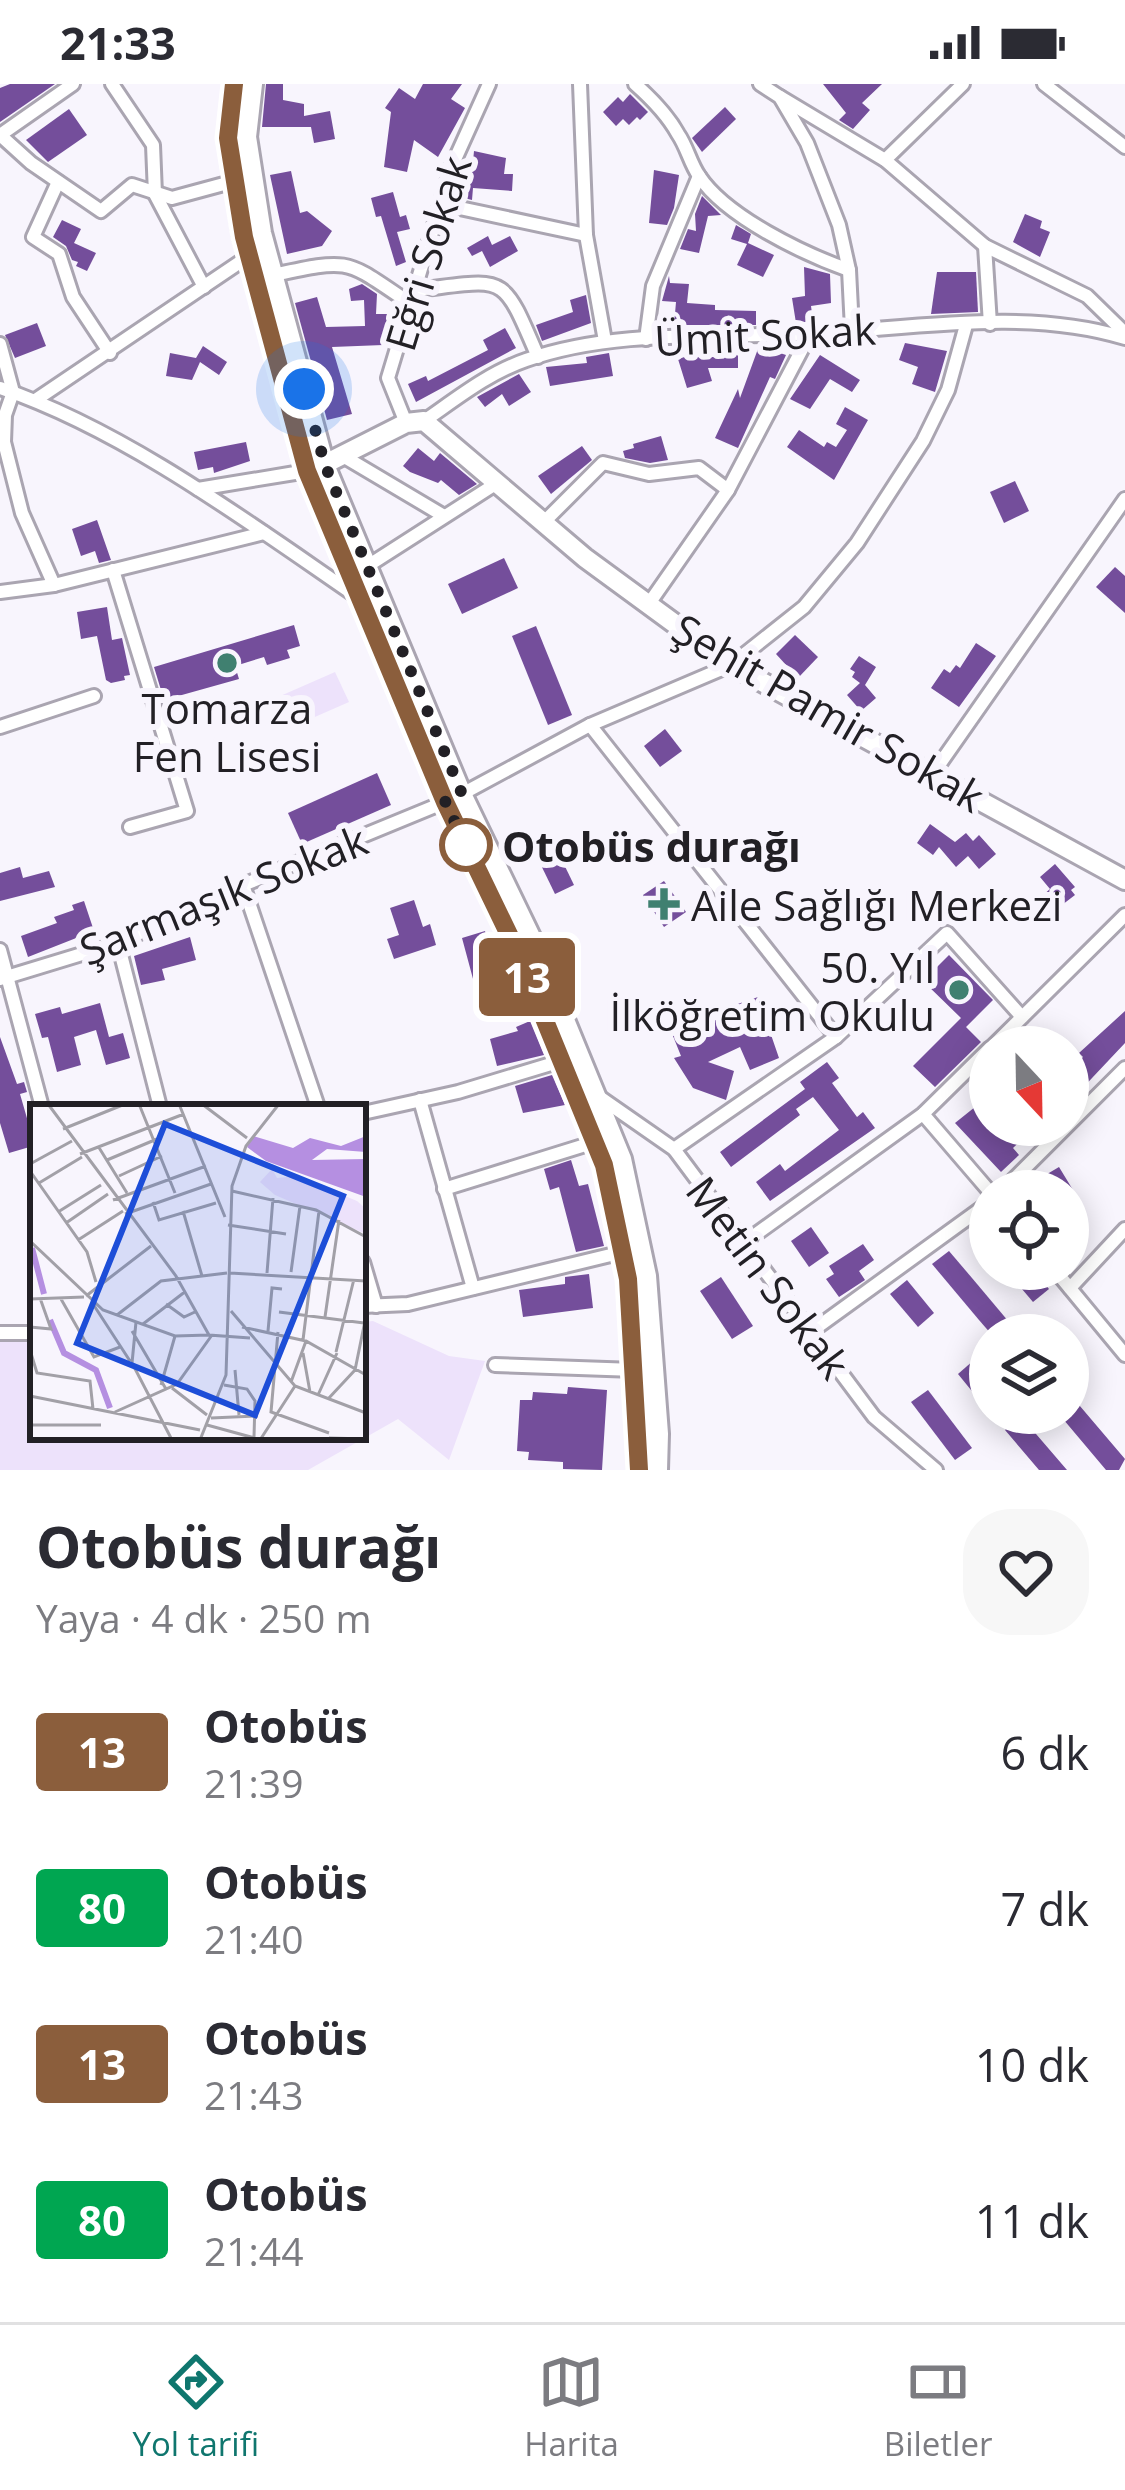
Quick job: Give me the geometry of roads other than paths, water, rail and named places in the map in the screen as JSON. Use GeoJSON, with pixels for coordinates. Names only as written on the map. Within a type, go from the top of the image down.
{"type":"FeatureCollection","features":[{"type":"Feature","properties":{"kind":"main road"},"geometry":{"type":"LineString","coordinates":[[234,84],[228,138],[249,256],[453,798],[604,1165],[623,1252],[639,1470]]}},
{"type":"Feature","properties":{"kind":"main road"},"geometry":{"type":"LineString","coordinates":[[253,84],[247,137],[262,233],[357,596],[453,798],[531,937],[622,1159],[647,1276],[658,1470]]}},
{"type":"Feature","properties":{"kind":"main road"},"geometry":{"type":"LineString","coordinates":[[325,464],[415,422]]}},
{"type":"Feature","properties":{"kind":"main road","name":"Şehit Pamir Sokak"},"geometry":{"type":"LineString","coordinates":[[415,422],[731,665],[1125,880]]}},
{"type":"Feature","properties":{"kind":"street"},"geometry":{"type":"LineString","coordinates":[[73,84],[0,135],[101,211],[132,184],[172,198],[235,181]]}},
{"type":"Feature","properties":{"kind":"street"},"geometry":{"type":"LineString","coordinates":[[112,84],[153,145],[155,194],[204,287]]}},
{"type":"Feature","properties":{"kind":"street","name":"Eğri Sokak"},"geometry":{"type":"LineString","coordinates":[[415,422],[388,378],[466,131],[489,84]]}},
{"type":"Feature","properties":{"kind":"street"},"geometry":{"type":"LineString","coordinates":[[580,84],[586,235],[605,341]]}},
{"type":"Feature","properties":{"kind":"street"},"geometry":{"type":"LineString","coordinates":[[635,84],[656,102],[679,134],[699,176],[729,210],[813,257],[849,270]]}},
{"type":"Feature","properties":{"kind":"street"},"geometry":{"type":"LineString","coordinates":[[760,84],[885,160],[986,246],[1087,296],[1125,336]]}},
{"type":"Feature","properties":{"kind":"street"},"geometry":{"type":"LineString","coordinates":[[885,160],[963,84]]}},
{"type":"Feature","properties":{"kind":"street"},"geometry":{"type":"LineString","coordinates":[[1044,84],[1125,147]]}},
{"type":"Feature","properties":{"kind":"street"},"geometry":{"type":"LineString","coordinates":[[780,97],[807,143],[839,225],[849,270],[852,329]]}},
{"type":"Feature","properties":{"kind":"street"},"geometry":{"type":"LineString","coordinates":[[646,339],[653,286],[699,176]]}},
{"type":"Feature","properties":{"kind":"street"},"geometry":{"type":"LineString","coordinates":[[58,182],[33,237],[59,254],[73,297],[110,353]]}},
{"type":"Feature","properties":{"kind":"street"},"geometry":{"type":"LineString","coordinates":[[441,204],[586,235]]}},
{"type":"Feature","properties":{"kind":"street"},"geometry":{"type":"LineString","coordinates":[[986,246],[990,324]]}},
{"type":"Feature","properties":{"kind":"street"},"geometry":{"type":"LineString","coordinates":[[38,399],[249,256]]}},
{"type":"Feature","properties":{"kind":"street"},"geometry":{"type":"LineString","coordinates":[[273,275],[335,262],[353,265],[413,297],[483,283],[497,285],[512,298],[538,357]]}},
{"type":"Feature","properties":{"kind":"street","name":"Ümit Sokak"},"geometry":{"type":"LineString","coordinates":[[415,422],[482,382],[538,357],[605,341],[990,324],[1054,325],[1125,336]]}},
{"type":"Feature","properties":{"kind":"street","name":"Şarmaşık Sokak"},"geometry":{"type":"LineString","coordinates":[[4,978],[118,943],[453,798],[590,725],[731,665],[804,607],[857,543],[923,441],[948,390],[966,325]]}},
{"type":"Feature","properties":{"kind":"street"},"geometry":{"type":"LineString","coordinates":[[648,605],[728,490],[810,334]]}},
{"type":"Feature","properties":{"kind":"street"},"geometry":{"type":"LineString","coordinates":[[0,344],[7,390],[4,442],[22,513],[54,585]]}},
{"type":"Feature","properties":{"kind":"street"},"geometry":{"type":"LineString","coordinates":[[7,390],[38,399],[197,489],[357,596]]}},
{"type":"Feature","properties":{"kind":"street"},"geometry":{"type":"LineString","coordinates":[[543,523],[603,463],[649,474],[699,468],[728,490]]}},
{"type":"Feature","properties":{"kind":"street"},"geometry":{"type":"LineString","coordinates":[[197,489],[325,464],[444,516]]}},
{"type":"Feature","properties":{"kind":"street"},"geometry":{"type":"LineString","coordinates":[[365,567],[497,484]]}},
{"type":"Feature","properties":{"kind":"street"},"geometry":{"type":"LineString","coordinates":[[932,775],[1125,499]]}},
{"type":"Feature","properties":{"kind":"street"},"geometry":{"type":"LineString","coordinates":[[0,592],[54,585],[264,533]]}},
{"type":"Feature","properties":{"kind":"street"},"geometry":{"type":"LineString","coordinates":[[113,571],[188,812],[130,827]]}},
{"type":"Feature","properties":{"kind":"street"},"geometry":{"type":"LineString","coordinates":[[0,728],[94,696]]}},
{"type":"Feature","properties":{"kind":"street"},"geometry":{"type":"LineString","coordinates":[[590,725],[836,1037]]}},
{"type":"Feature","properties":{"kind":"street"},"geometry":{"type":"LineString","coordinates":[[243,885],[317,1104]]}},
{"type":"Feature","properties":{"kind":"street"},"geometry":{"type":"LineString","coordinates":[[1013,1026],[1125,916]]}},
{"type":"Feature","properties":{"kind":"street"},"geometry":{"type":"LineString","coordinates":[[674,1149],[836,1037],[947,933],[1022,1017]]}},
{"type":"Feature","properties":{"kind":"street"},"geometry":{"type":"LineString","coordinates":[[118,943],[159,1104]]}},
{"type":"Feature","properties":{"kind":"street"},"geometry":{"type":"LineString","coordinates":[[0,950],[41,1104]]}},
{"type":"Feature","properties":{"kind":"street"},"geometry":{"type":"LineString","coordinates":[[366,1111],[561,1061]]}},
{"type":"Feature","properties":{"kind":"street"},"geometry":{"type":"LineString","coordinates":[[1023,1170],[1125,1068]]}},
{"type":"Feature","properties":{"kind":"street"},"geometry":{"type":"LineString","coordinates":[[746,1242],[923,1114],[969,1069]]}},
{"type":"Feature","properties":{"kind":"street","name":"Metin Sokak"},"geometry":{"type":"LineString","coordinates":[[594,1093],[674,1149],[874,1417],[936,1470]]}},
{"type":"Feature","properties":{"kind":"street"},"geometry":{"type":"LineString","coordinates":[[420,1100],[473,1288]]}},
{"type":"Feature","properties":{"kind":"street"},"geometry":{"type":"LineString","coordinates":[[923,1114],[971,1170]]}},
{"type":"Feature","properties":{"kind":"street"},"geometry":{"type":"LineString","coordinates":[[444,1190],[595,1142]]}},
{"type":"Feature","properties":{"kind":"street"},"geometry":{"type":"LineString","coordinates":[[812,1331],[969,1217]]}},
{"type":"Feature","properties":{"kind":"street"},"geometry":{"type":"LineString","coordinates":[[1089,1267],[1125,1228]]}},
{"type":"Feature","properties":{"kind":"street"},"geometry":{"type":"LineString","coordinates":[[369,1306],[408,1304],[623,1252]]}},
{"type":"Feature","properties":{"kind":"street"},"geometry":{"type":"LineString","coordinates":[[1072,1290],[1125,1355]]}},
{"type":"Feature","properties":{"kind":"street"},"geometry":{"type":"LineString","coordinates":[[495,1365],[635,1370]]}},
{"type":"Feature","properties":{"kind":"place","name":"Tomarza Fen Lisesi"},"geometry":{"type":"Point","coordinates":[227,663]}},
{"type":"Feature","properties":{"kind":"place","name":"Otobüs durağı"},"geometry":{"type":"Point","coordinates":[466,845]}},
{"type":"Feature","properties":{"kind":"place","name":"Aile Sağlığı Merkezi"},"geometry":{"type":"Point","coordinates":[664,904]}},
{"type":"Feature","properties":{"kind":"place","name":"50. Yıl İlköğretim Okulu"},"geometry":{"type":"Point","coordinates":[959,990]}}]}
